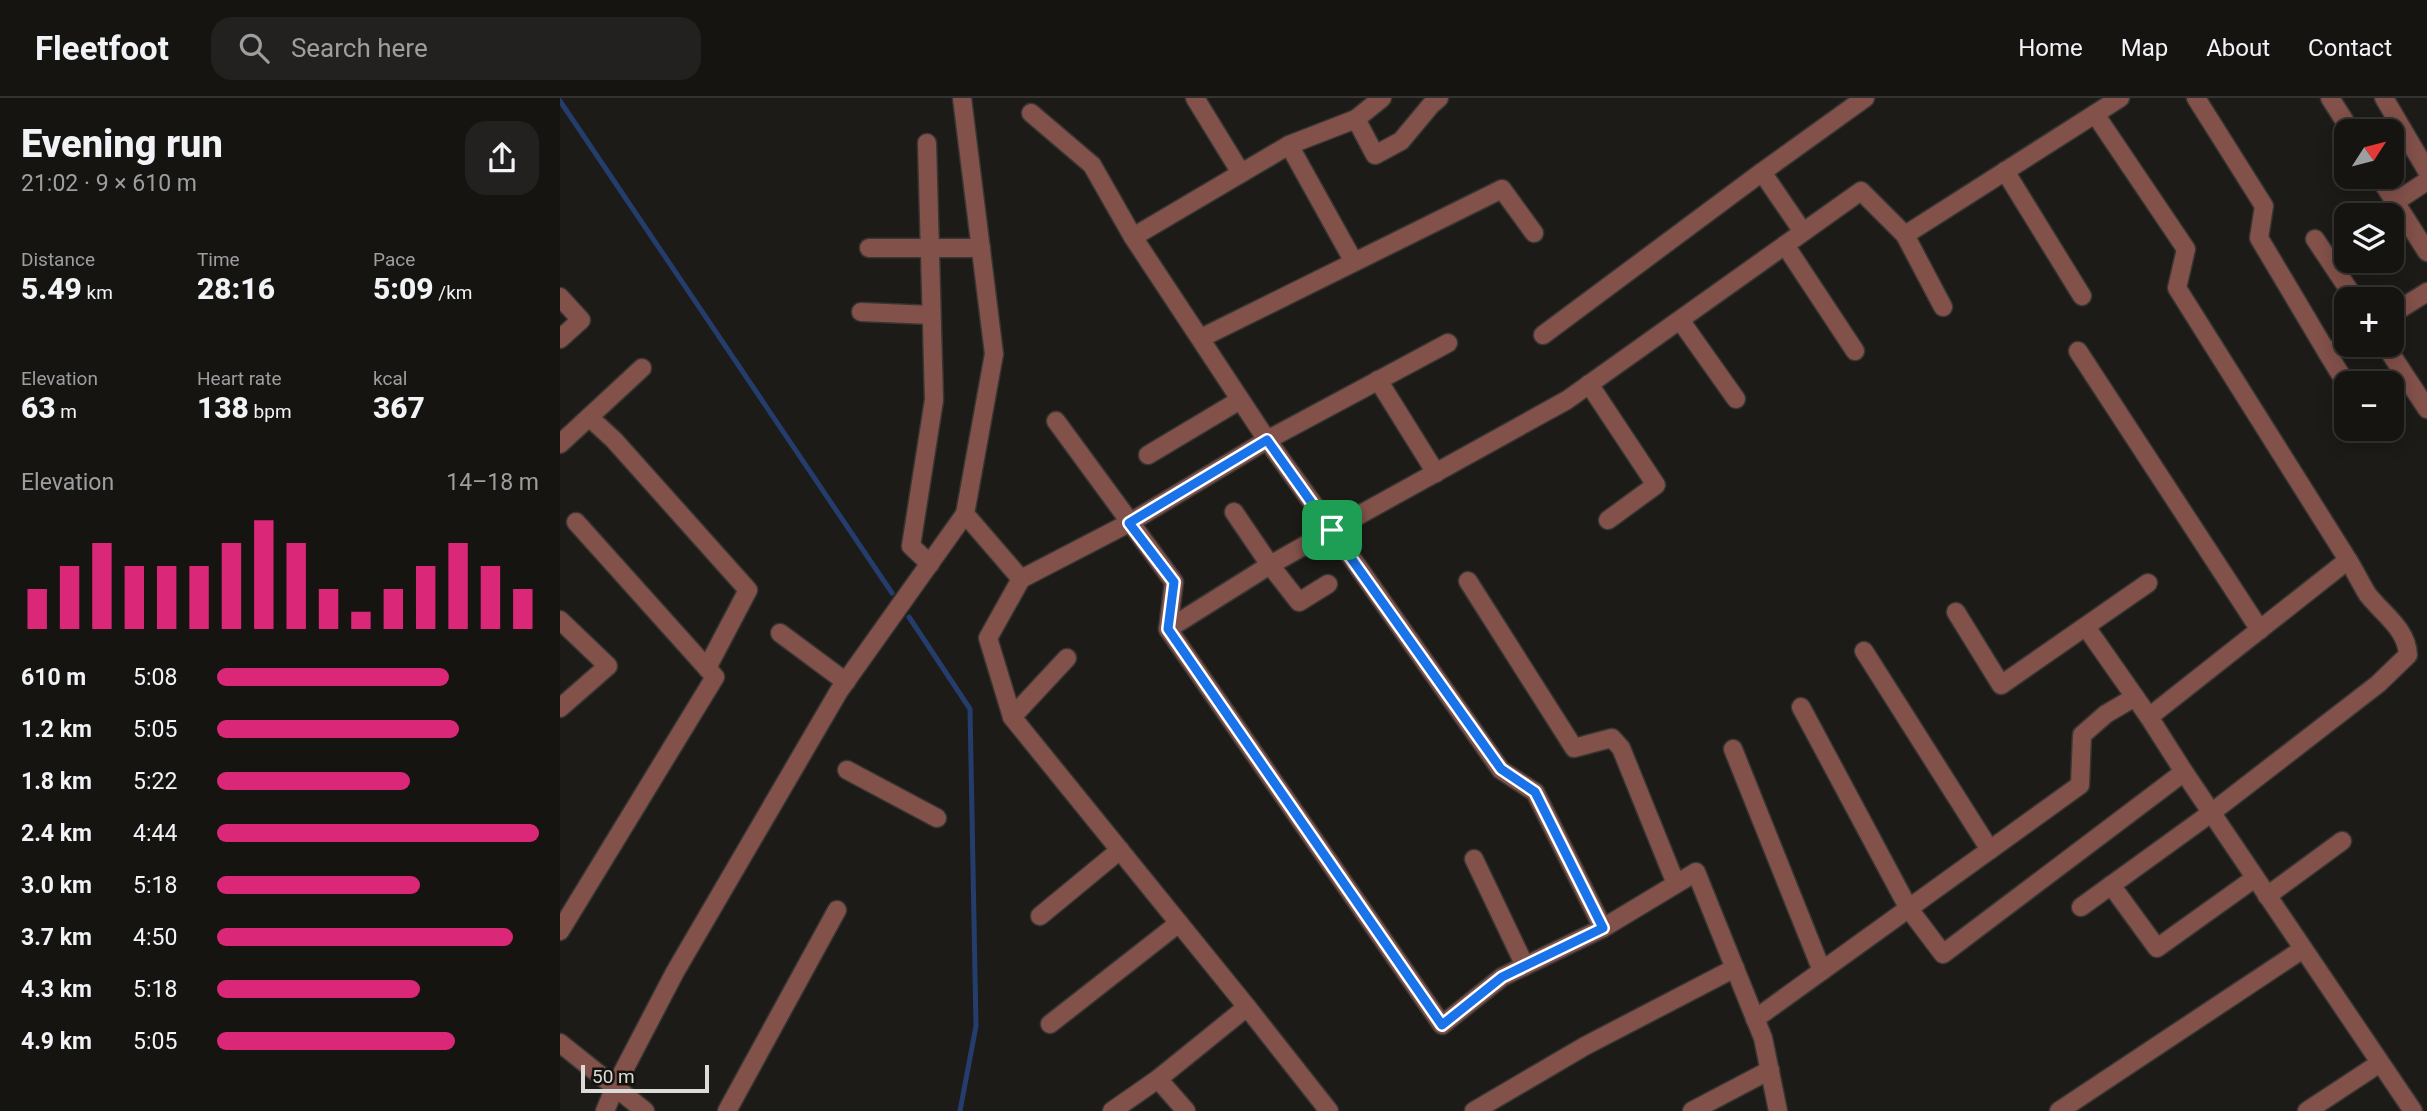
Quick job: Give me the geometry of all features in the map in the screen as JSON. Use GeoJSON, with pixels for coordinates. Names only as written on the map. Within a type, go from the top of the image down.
{"type":"FeatureCollection","features":[{"type":"Feature","properties":{"kind":"street"},"geometry":{"type":"LineString","coordinates":[[605,1111],[675,972],[846,682],[965,514],[994,354],[962,98]]}},
{"type":"Feature","properties":{"kind":"street"},"geometry":{"type":"LineString","coordinates":[[1195,98],[1241,173]]}},
{"type":"Feature","properties":{"kind":"street"},"geometry":{"type":"LineString","coordinates":[[1133,237],[1289,145],[1356,119],[1381,98]]}},
{"type":"Feature","properties":{"kind":"street"},"geometry":{"type":"LineString","coordinates":[[1356,119],[1375,155],[1401,141],[1439,98]]}},
{"type":"Feature","properties":{"kind":"street"},"geometry":{"type":"LineString","coordinates":[[1543,335],[1865,98]]}},
{"type":"Feature","properties":{"kind":"street"},"geometry":{"type":"LineString","coordinates":[[1905,235],[2120,98]]}},
{"type":"Feature","properties":{"kind":"street"},"geometry":{"type":"LineString","coordinates":[[2196,98],[2264,206],[2259,238],[2338,371]]}},
{"type":"Feature","properties":{"kind":"street"},"geometry":{"type":"LineString","coordinates":[[2330,98],[2343,119]]}},
{"type":"Feature","properties":{"kind":"street"},"geometry":{"type":"LineString","coordinates":[[2384,98],[2427,171]]}},
{"type":"Feature","properties":{"kind":"street"},"geometry":{"type":"LineString","coordinates":[[1031,113],[1092,165],[1133,237],[1267,440],[1501,769],[1535,792],[1603,928]]}},
{"type":"Feature","properties":{"kind":"street"},"geometry":{"type":"LineString","coordinates":[[2081,907],[2211,813],[2378,684],[2408,655],[2408,644],[2397,626],[2367,594],[2176,288],[2186,249],[2095,114]]}},
{"type":"Feature","properties":{"kind":"street"},"geometry":{"type":"LineString","coordinates":[[927,144],[934,400],[911,546],[930,564]]}},
{"type":"Feature","properties":{"kind":"street"},"geometry":{"type":"LineString","coordinates":[[1289,145],[1354,262]]}},
{"type":"Feature","properties":{"kind":"street"},"geometry":{"type":"LineString","coordinates":[[2005,171],[2082,296]]}},
{"type":"Feature","properties":{"kind":"street"},"geometry":{"type":"LineString","coordinates":[[1762,172],[1803,232]]}},
{"type":"Feature","properties":{"kind":"street"},"geometry":{"type":"LineString","coordinates":[[2395,202],[2427,181]]}},
{"type":"Feature","properties":{"kind":"street"},"geometry":{"type":"LineString","coordinates":[[1200,338],[1502,189],[1534,233]]}},
{"type":"Feature","properties":{"kind":"street"},"geometry":{"type":"LineString","coordinates":[[2387,189],[2427,252]]}},
{"type":"Feature","properties":{"kind":"street"},"geometry":{"type":"LineString","coordinates":[[1168,629],[1270,565],[1567,400],[1861,191],[1905,235],[1943,307]]}},
{"type":"Feature","properties":{"kind":"street"},"geometry":{"type":"LineString","coordinates":[[2315,239],[2347,287]]}},
{"type":"Feature","properties":{"kind":"street"},"geometry":{"type":"LineString","coordinates":[[1785,245],[1855,351]]}},
{"type":"Feature","properties":{"kind":"street"},"geometry":{"type":"LineString","coordinates":[[869,248],[981,248]]}},
{"type":"Feature","properties":{"kind":"street"},"geometry":{"type":"LineString","coordinates":[[2404,306],[2427,292]]}},
{"type":"Feature","properties":{"kind":"street"},"geometry":{"type":"LineString","coordinates":[[560,297],[580,320],[560,339]]}},
{"type":"Feature","properties":{"kind":"street"},"geometry":{"type":"LineString","coordinates":[[861,312],[931,315]]}},
{"type":"Feature","properties":{"kind":"street"},"geometry":{"type":"LineString","coordinates":[[1680,320],[1736,399]]}},
{"type":"Feature","properties":{"kind":"street"},"geometry":{"type":"LineString","coordinates":[[1329,1111],[1012,717],[988,638],[1021,579],[1129,523],[1267,440],[1448,343]]}},
{"type":"Feature","properties":{"kind":"street"},"geometry":{"type":"LineString","coordinates":[[2328,354],[2334,350]]}},
{"type":"Feature","properties":{"kind":"street"},"geometry":{"type":"LineString","coordinates":[[2078,351],[2260,630]]}},
{"type":"Feature","properties":{"kind":"street"},"geometry":{"type":"LineString","coordinates":[[2393,357],[2427,409]]}},
{"type":"Feature","properties":{"kind":"street"},"geometry":{"type":"LineString","coordinates":[[560,444],[642,368]]}},
{"type":"Feature","properties":{"kind":"street"},"geometry":{"type":"LineString","coordinates":[[1378,380],[1436,473]]}},
{"type":"Feature","properties":{"kind":"street"},"geometry":{"type":"LineString","coordinates":[[1589,384],[1656,485],[1608,520]]}},
{"type":"Feature","properties":{"kind":"street"},"geometry":{"type":"LineString","coordinates":[[1148,455],[1240,400]]}},
{"type":"Feature","properties":{"kind":"street"},"geometry":{"type":"LineString","coordinates":[[589,417],[614,440],[748,590],[707,668]]}},
{"type":"Feature","properties":{"kind":"street"},"geometry":{"type":"LineString","coordinates":[[1056,421],[1174,582],[1168,629],[1442,1025],[1502,977],[1603,928],[1696,872],[1763,1038],[1778,1111]]}},
{"type":"Feature","properties":{"kind":"street"},"geometry":{"type":"LineString","coordinates":[[1234,512],[1299,602],[1328,584]]}},
{"type":"Feature","properties":{"kind":"street"},"geometry":{"type":"LineString","coordinates":[[965,514],[1021,579]]}},
{"type":"Feature","properties":{"kind":"street"},"geometry":{"type":"LineString","coordinates":[[560,931],[715,677],[576,522]]}},
{"type":"Feature","properties":{"kind":"street"},"geometry":{"type":"LineString","coordinates":[[2149,717],[2348,560]]}},
{"type":"Feature","properties":{"kind":"street"},"geometry":{"type":"LineString","coordinates":[[1468,581],[1574,748],[1612,738],[1621,748],[1676,884]]}},
{"type":"Feature","properties":{"kind":"street"},"geometry":{"type":"LineString","coordinates":[[1956,612],[2001,685],[2148,583]]}},
{"type":"Feature","properties":{"kind":"street"},"geometry":{"type":"LineString","coordinates":[[560,620],[608,666],[560,708]]}},
{"type":"Feature","properties":{"kind":"street"},"geometry":{"type":"LineString","coordinates":[[2086,627],[2413,1111]]}},
{"type":"Feature","properties":{"kind":"street"},"geometry":{"type":"LineString","coordinates":[[780,633],[846,682]]}},
{"type":"Feature","properties":{"kind":"street"},"geometry":{"type":"LineString","coordinates":[[1864,651],[1990,850]]}},
{"type":"Feature","properties":{"kind":"street"},"geometry":{"type":"LineString","coordinates":[[1012,717],[1067,658]]}},
{"type":"Feature","properties":{"kind":"street"},"geometry":{"type":"LineString","coordinates":[[1755,1018],[2080,785],[2082,735],[2106,714],[2135,697]]}},
{"type":"Feature","properties":{"kind":"street"},"geometry":{"type":"LineString","coordinates":[[1801,708],[1909,909],[1943,954],[2183,772]]}},
{"type":"Feature","properties":{"kind":"street"},"geometry":{"type":"LineString","coordinates":[[1733,749],[1822,971]]}},
{"type":"Feature","properties":{"kind":"street"},"geometry":{"type":"LineString","coordinates":[[847,769],[937,818]]}},
{"type":"Feature","properties":{"kind":"street"},"geometry":{"type":"LineString","coordinates":[[2267,896],[2342,841]]}},
{"type":"Feature","properties":{"kind":"street"},"geometry":{"type":"LineString","coordinates":[[1040,916],[1120,850]]}},
{"type":"Feature","properties":{"kind":"street"},"geometry":{"type":"LineString","coordinates":[[1474,859],[1525,966]]}},
{"type":"Feature","properties":{"kind":"street"},"geometry":{"type":"LineString","coordinates":[[2111,885],[2157,948],[2255,878]]}},
{"type":"Feature","properties":{"kind":"street"},"geometry":{"type":"LineString","coordinates":[[727,1111],[837,911]]}},
{"type":"Feature","properties":{"kind":"street"},"geometry":{"type":"LineString","coordinates":[[1050,1024],[1179,923]]}},
{"type":"Feature","properties":{"kind":"street"},"geometry":{"type":"LineString","coordinates":[[2059,1111],[2303,949]]}},
{"type":"Feature","properties":{"kind":"street"},"geometry":{"type":"LineString","coordinates":[[1474,1111],[1586,1046],[1735,968]]}},
{"type":"Feature","properties":{"kind":"street"},"geometry":{"type":"LineString","coordinates":[[1112,1111],[1158,1079],[1247,1007]]}},
{"type":"Feature","properties":{"kind":"street"},"geometry":{"type":"LineString","coordinates":[[560,1043],[645,1111]]}},
{"type":"Feature","properties":{"kind":"street"},"geometry":{"type":"LineString","coordinates":[[2307,1111],[2380,1063]]}},
{"type":"Feature","properties":{"kind":"street"},"geometry":{"type":"LineString","coordinates":[[1692,1111],[1770,1070]]}},
{"type":"Feature","properties":{"kind":"street"},"geometry":{"type":"LineString","coordinates":[[1158,1079],[1186,1111]]}},
{"type":"Feature","properties":{"kind":"waterway"},"geometry":{"type":"LineString","coordinates":[[560,101],[892,593]]}},
{"type":"Feature","properties":{"kind":"waterway"},"geometry":{"type":"LineString","coordinates":[[909,617],[970,709],[976,1026],[960,1111]]}},
{"type":"Feature","properties":{"kind":"route"},"geometry":{"type":"LineString","coordinates":[[1267,440],[1332,530],[1501,769],[1535,792],[1603,928],[1502,977],[1442,1025],[1168,629],[1174,582],[1129,523],[1267,440]]}}]}
